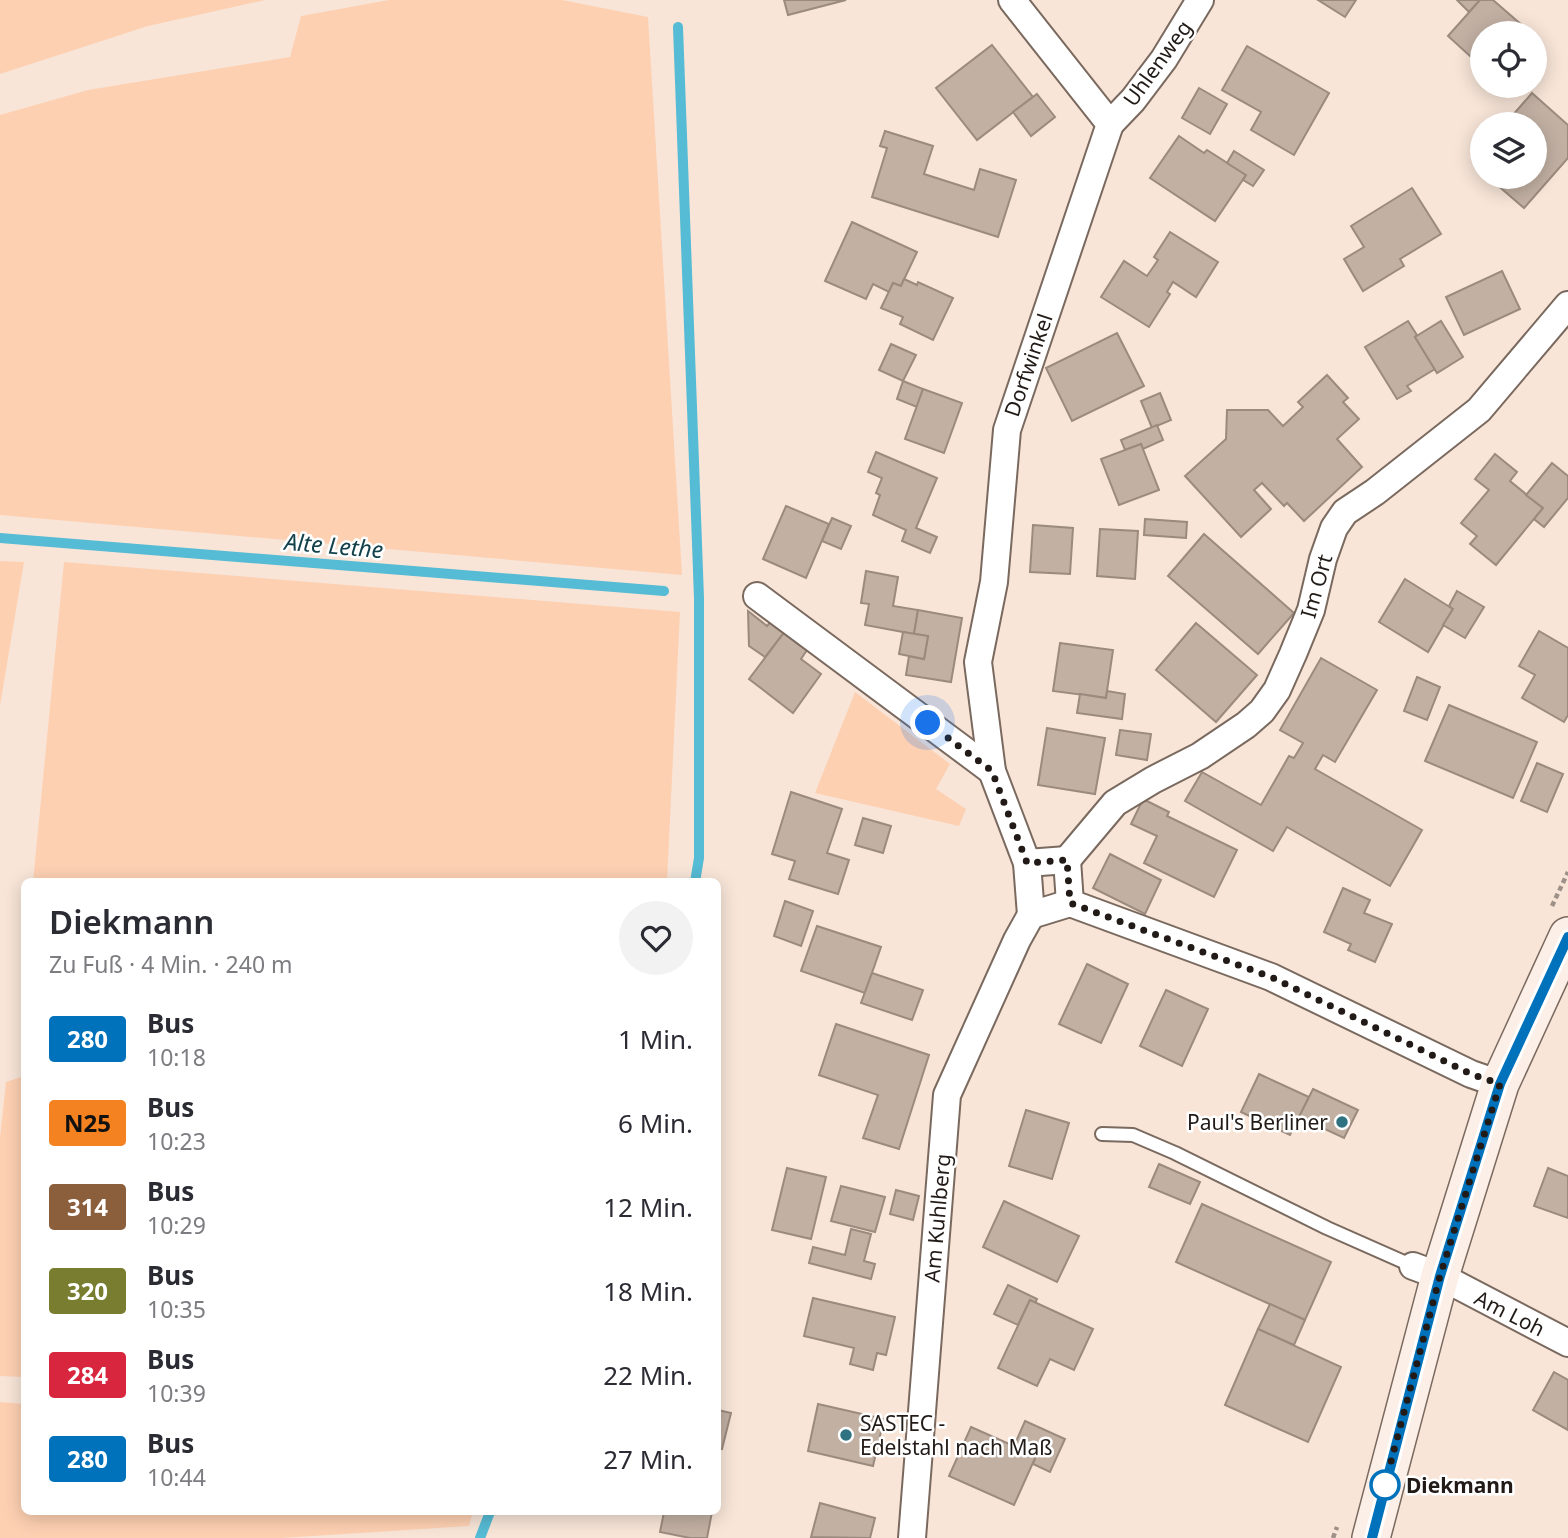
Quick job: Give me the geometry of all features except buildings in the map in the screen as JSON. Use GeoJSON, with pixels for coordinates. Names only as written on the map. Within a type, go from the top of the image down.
{"type":"FeatureCollection","features":[{"type":"Feature","properties":{"kind":"main road"},"geometry":{"type":"LineString","coordinates":[[1371,1538],[1426,1271],[1500,1084],[1568,936]]}},
{"type":"Feature","properties":{"kind":"street"},"geometry":{"type":"LineString","coordinates":[[1012,0],[1110,124]]}},
{"type":"Feature","properties":{"kind":"street","name":"Uhlenweg"},"geometry":{"type":"LineString","coordinates":[[1110,124],[1133,100],[1164,59],[1200,0]]}},
{"type":"Feature","properties":{"kind":"street","name":"Dorfwinkel"},"geometry":{"type":"LineString","coordinates":[[1031,915],[1027,863],[992,771],[978,663],[994,582],[1007,430],[1110,124]]}},
{"type":"Feature","properties":{"kind":"street","name":"Im Ort"},"geometry":{"type":"LineString","coordinates":[[1067,860],[1115,803],[1200,756],[1262,711],[1277,690],[1293,654],[1311,610],[1323,559],[1334,528],[1345,512],[1375,492],[1479,410],[1568,305]]}},
{"type":"Feature","properties":{"kind":"street"},"geometry":{"type":"LineString","coordinates":[[757,596],[992,771]]}},
{"type":"Feature","properties":{"kind":"street"},"geometry":{"type":"LineString","coordinates":[[1027,863],[1067,860],[1070,903]]}},
{"type":"Feature","properties":{"kind":"street"},"geometry":{"type":"LineString","coordinates":[[1031,915],[1070,903],[1271,977],[1471,1074],[1500,1084]]}},
{"type":"Feature","properties":{"kind":"street","name":"Am Kuhlberg"},"geometry":{"type":"LineString","coordinates":[[912,1538],[947,1095],[1017,940],[1031,915]]}},
{"type":"Feature","properties":{"kind":"street","name":"Am Loh"},"geometry":{"type":"LineString","coordinates":[[1426,1271],[1568,1343]]}},
{"type":"Feature","properties":{"kind":"lane"},"geometry":{"type":"LineString","coordinates":[[1102,1134],[1133,1135],[1426,1271]]}},
{"type":"Feature","properties":{"kind":"shaded area"},"geometry":{"type":"Polygon","coordinates":[[[0,0],[265,0],[148,26],[0,74],[0,0]]]}},
{"type":"Feature","properties":{"kind":"shaded area"},"geometry":{"type":"Polygon","coordinates":[[[389,0],[562,0],[648,17],[682,575],[0,515],[0,115],[88,90],[290,57],[301,16],[389,0]]]}},
{"type":"Feature","properties":{"kind":"shaded area"},"geometry":{"type":"Polygon","coordinates":[[[0,561],[24,562],[0,706],[0,561]]]}},
{"type":"Feature","properties":{"kind":"shaded area"},"geometry":{"type":"Polygon","coordinates":[[[64,562],[680,612],[667,878],[33,878],[64,562]]]}},
{"type":"Feature","properties":{"kind":"shaded area"},"geometry":{"type":"Polygon","coordinates":[[[855,692],[950,764],[936,789],[966,809],[959,826],[815,793],[855,692]]]}},
{"type":"Feature","properties":{"kind":"shaded area"},"geometry":{"type":"Polygon","coordinates":[[[21,1077],[21,1377],[0,1376],[0,1137],[6,1082],[21,1077]]]}},
{"type":"Feature","properties":{"kind":"shaded area"},"geometry":{"type":"Polygon","coordinates":[[[0,1402],[21,1404],[21,1515],[472,1515],[469,1526],[282,1538],[0,1538],[0,1402]]]}},
{"type":"Feature","properties":{"kind":"waterway"},"geometry":{"type":"LineString","coordinates":[[678,27],[699,598],[699,858],[696,878]]}},
{"type":"Feature","properties":{"kind":"waterway","name":"Alte Lethe"},"geometry":{"type":"LineString","coordinates":[[0,538],[664,591]]}},
{"type":"Feature","properties":{"kind":"waterway"},"geometry":{"type":"LineString","coordinates":[[480,1538],[489,1515]]}},
{"type":"Feature","properties":{"kind":"bus line","name":"280"},"geometry":{"type":"LineString","coordinates":[[1372,1538],[1440,1276],[1500,1084],[1568,937]]}},
{"type":"Feature","properties":{"kind":"place","name":"Paul's Berliner"},"geometry":{"type":"Point","coordinates":[1342,1122]}},
{"type":"Feature","properties":{"kind":"place","name":"SASTEC - Edelstahl nach Maß"},"geometry":{"type":"Point","coordinates":[846,1435]}},
{"type":"Feature","properties":{"kind":"place","name":"Diekmann"},"geometry":{"type":"Point","coordinates":[1385,1485]}},
{"type":"Feature","properties":{"kind":"route"},"geometry":{"type":"LineString","coordinates":[[928,723],[992,771],[1027,863],[1067,860],[1070,903],[1271,977],[1471,1074],[1500,1084],[1440,1276],[1384,1488],[1385,1485]]}}]}
